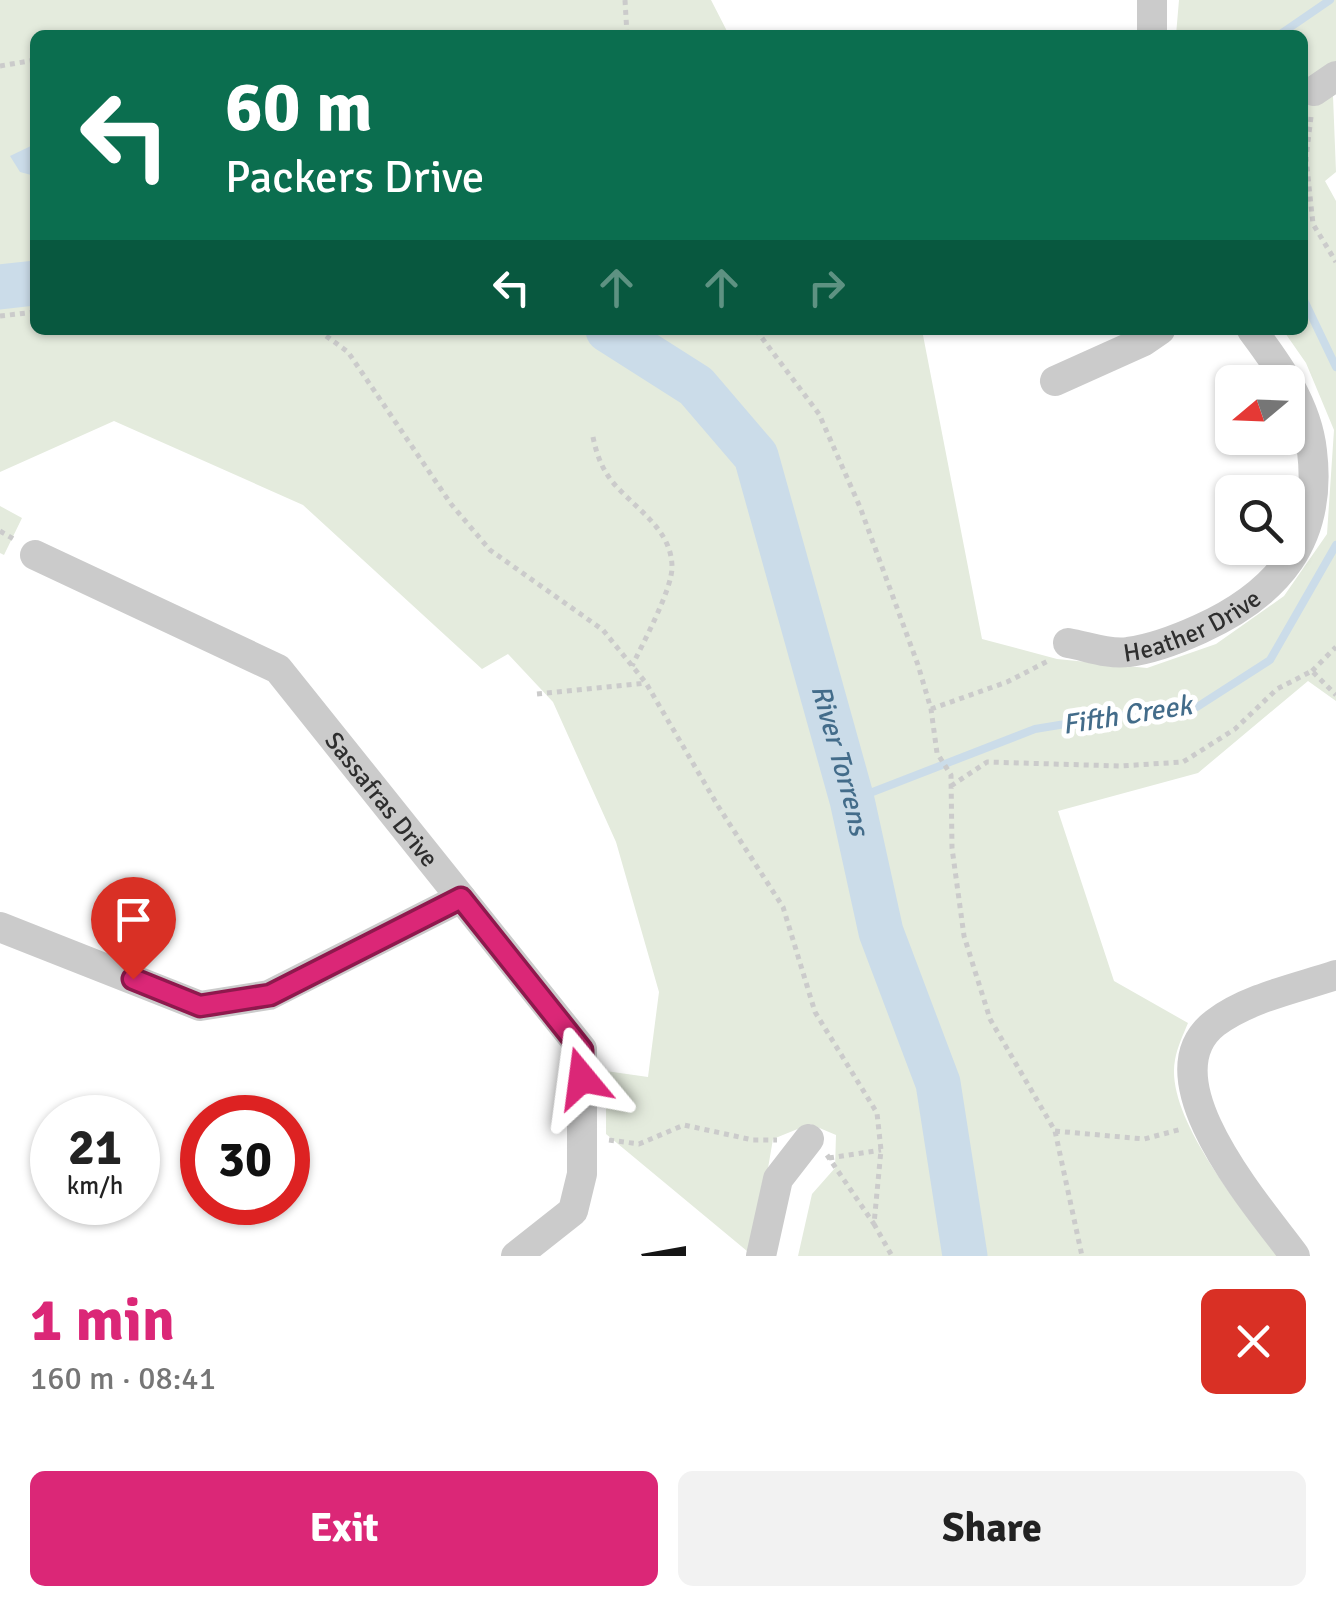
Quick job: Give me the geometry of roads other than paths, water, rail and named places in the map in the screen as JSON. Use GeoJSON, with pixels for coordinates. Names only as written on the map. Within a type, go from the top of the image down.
{"type":"FeatureCollection","features":[{"type":"Feature","properties":{"kind":"street"},"geometry":{"type":"LineString","coordinates":[[1152,0],[1152,30]]}},
{"type":"Feature","properties":{"kind":"street"},"geometry":{"type":"LineString","coordinates":[[1055,381],[1152,335]]}},
{"type":"Feature","properties":{"kind":"street","name":"Heather Drive"},"geometry":{"type":"LineString","coordinates":[[1073,644],[1124,653],[1183,637],[1256,599],[1276,580],[1294,553],[1306,524],[1313,488],[1312,450],[1304,417],[1289,384],[1255,335]]}},
{"type":"Feature","properties":{"kind":"street","name":"Sassafras Drive"},"geometry":{"type":"LineString","coordinates":[[35,555],[278,669],[582,1050],[582,1174],[572,1211],[516,1256]]}},
{"type":"Feature","properties":{"kind":"street"},"geometry":{"type":"LineString","coordinates":[[0,927],[200,1006],[270,995],[461,898]]}},
{"type":"Feature","properties":{"kind":"street"},"geometry":{"type":"LineString","coordinates":[[1294,1256],[1222,1156],[1204,1123],[1193,1084],[1193,1061],[1200,1039],[1215,1023],[1239,1010],[1336,975]]}},
{"type":"Feature","properties":{"kind":"street"},"geometry":{"type":"LineString","coordinates":[[761,1256],[778,1179],[819,1149]]}},
{"type":"Feature","properties":{"kind":"water"},"geometry":{"type":"Polygon","coordinates":[[[30,146],[30,175],[20,172],[10,156],[30,146]]]}},
{"type":"Feature","properties":{"kind":"waterway","name":"Fifth Creek"},"geometry":{"type":"LineString","coordinates":[[1286,30],[1330,0]]}},
{"type":"Feature","properties":{"kind":"waterway","name":"River Torrens"},"geometry":{"type":"LineString","coordinates":[[0,287],[30,284]]}},
{"type":"Feature","properties":{"kind":"waterway","name":"Fifth Creek"},"geometry":{"type":"LineString","coordinates":[[1308,309],[1336,367]]}},
{"type":"Feature","properties":{"kind":"waterway","name":"River Torrens"},"geometry":{"type":"LineString","coordinates":[[616,335],[696,386],[756,456],[852,800],[881,932],[938,1083],[965,1256]]}},
{"type":"Feature","properties":{"kind":"waterway","name":"Fifth Creek"},"geometry":{"type":"LineString","coordinates":[[852,800],[1035,729],[1197,707],[1270,660],[1336,545]]}}]}
